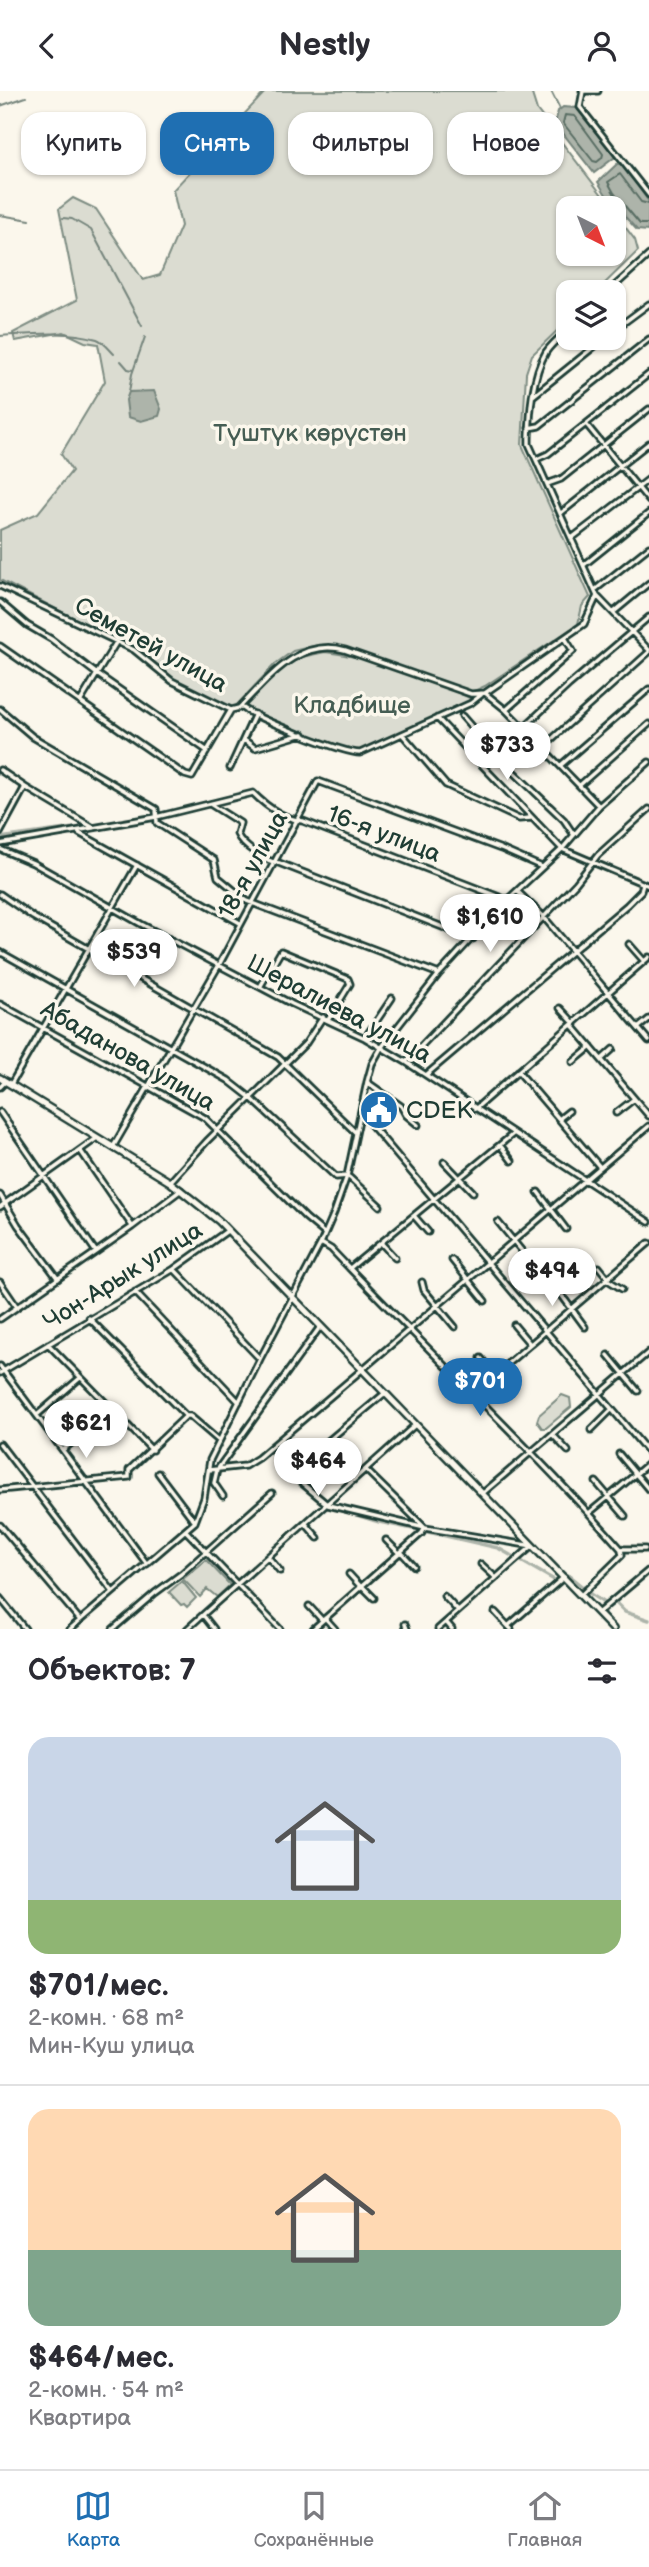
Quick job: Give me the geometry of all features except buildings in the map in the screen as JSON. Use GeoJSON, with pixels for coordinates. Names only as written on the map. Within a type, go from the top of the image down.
{"type":"FeatureCollection","features":[{"type":"Feature","properties":{"kind":"main road"},"geometry":{"type":"LineString","coordinates":[[5,1081],[170,1182],[229,1230],[565,1576],[613,1629]]}},
{"type":"Feature","properties":{"kind":"street"},"geometry":{"type":"LineString","coordinates":[[598,91],[582,91],[580,107],[649,195]]}},
{"type":"Feature","properties":{"kind":"street"},"geometry":{"type":"LineString","coordinates":[[622,280],[649,256]]}},
{"type":"Feature","properties":{"kind":"street"},"geometry":{"type":"LineString","coordinates":[[626,321],[649,304]]}},
{"type":"Feature","properties":{"kind":"street"},"geometry":{"type":"LineString","coordinates":[[529,428],[539,426],[649,339]]}},
{"type":"Feature","properties":{"kind":"street"},"geometry":{"type":"LineString","coordinates":[[243,708],[352,753],[360,753],[471,703],[584,624],[597,596],[596,589],[529,444],[533,396],[542,360],[556,340]]}},
{"type":"Feature","properties":{"kind":"street"},"geometry":{"type":"LineString","coordinates":[[533,396],[590,350]]}},
{"type":"Feature","properties":{"kind":"street"},"geometry":{"type":"LineString","coordinates":[[536,459],[548,454],[649,374]]}},
{"type":"Feature","properties":{"kind":"street"},"geometry":{"type":"LineString","coordinates":[[547,484],[561,479],[649,409]]}},
{"type":"Feature","properties":{"kind":"street"},"geometry":{"type":"LineString","coordinates":[[586,423],[649,501]]}},
{"type":"Feature","properties":{"kind":"street"},"geometry":{"type":"LineString","coordinates":[[561,513],[649,443]]}},
{"type":"Feature","properties":{"kind":"street"},"geometry":{"type":"LineString","coordinates":[[572,538],[649,479]]}},
{"type":"Feature","properties":{"kind":"street"},"geometry":{"type":"LineString","coordinates":[[584,565],[649,513]]}},
{"type":"Feature","properties":{"kind":"street"},"geometry":{"type":"LineString","coordinates":[[596,589],[649,547]]}},
{"type":"Feature","properties":{"kind":"street"},"geometry":{"type":"LineString","coordinates":[[614,612],[649,583]]}},
{"type":"Feature","properties":{"kind":"street","name":"Семетей улица"},"geometry":{"type":"LineString","coordinates":[[0,586],[117,641],[138,653],[172,681],[231,710],[239,708],[290,659],[328,647],[345,650],[471,694],[483,693]]}},
{"type":"Feature","properties":{"kind":"street"},"geometry":{"type":"LineString","coordinates":[[542,747],[649,651],[597,596]]}},
{"type":"Feature","properties":{"kind":"street"},"geometry":{"type":"LineString","coordinates":[[0,602],[206,750]]}},
{"type":"Feature","properties":{"kind":"street"},"geometry":{"type":"LineString","coordinates":[[523,728],[649,617]]}},
{"type":"Feature","properties":{"kind":"street"},"geometry":{"type":"LineString","coordinates":[[506,710],[573,651],[565,638]]}},
{"type":"Feature","properties":{"kind":"street"},"geometry":{"type":"LineString","coordinates":[[80,702],[117,641]]}},
{"type":"Feature","properties":{"kind":"street"},"geometry":{"type":"LineString","coordinates":[[0,646],[185,775],[192,777],[231,710]]}},
{"type":"Feature","properties":{"kind":"street"},"geometry":{"type":"LineString","coordinates":[[561,765],[649,689]]}},
{"type":"Feature","properties":{"kind":"street"},"geometry":{"type":"LineString","coordinates":[[483,693],[506,710],[599,806]]}},
{"type":"Feature","properties":{"kind":"street"},"geometry":{"type":"LineString","coordinates":[[0,709],[33,737],[153,807],[157,811],[157,823],[214,860],[218,877],[232,890],[252,902],[439,974]]}},
{"type":"Feature","properties":{"kind":"street"},"geometry":{"type":"LineString","coordinates":[[230,768],[255,714]]}},
{"type":"Feature","properties":{"kind":"street"},"geometry":{"type":"LineString","coordinates":[[462,716],[497,756],[564,820],[574,835]]}},
{"type":"Feature","properties":{"kind":"street"},"geometry":{"type":"LineString","coordinates":[[437,718],[562,849],[649,886]]}},
{"type":"Feature","properties":{"kind":"street"},"geometry":{"type":"LineString","coordinates":[[579,785],[649,724]]}},
{"type":"Feature","properties":{"kind":"street"},"geometry":{"type":"LineString","coordinates":[[244,740],[255,748],[303,734]]}},
{"type":"Feature","properties":{"kind":"street"},"geometry":{"type":"LineString","coordinates":[[403,735],[446,785],[519,819],[532,818]]}},
{"type":"Feature","properties":{"kind":"street"},"geometry":{"type":"LineString","coordinates":[[70,1629],[195,1522],[202,1503],[210,1460],[325,1233],[346,1176],[366,1082],[372,1064],[382,1048],[439,974],[507,900],[562,849],[599,806],[649,762]]}},
{"type":"Feature","properties":{"kind":"street"},"geometry":{"type":"LineString","coordinates":[[0,770],[94,828]]}},
{"type":"Feature","properties":{"kind":"street","name":"18-я улица"},"geometry":{"type":"LineString","coordinates":[[113,1147],[219,965],[318,781],[501,849],[542,867]]}},
{"type":"Feature","properties":{"kind":"street"},"geometry":{"type":"LineString","coordinates":[[0,834],[25,787]]}},
{"type":"Feature","properties":{"kind":"street","name":"16-я улица"},"geometry":{"type":"LineString","coordinates":[[210,804],[253,793],[265,804],[292,820],[507,900]]}},
{"type":"Feature","properties":{"kind":"street"},"geometry":{"type":"LineString","coordinates":[[0,847],[210,804],[240,823],[237,834],[242,843],[273,862],[472,939]]}},
{"type":"Feature","properties":{"kind":"street"},"geometry":{"type":"LineString","coordinates":[[406,1062],[598,855],[649,809]]}},
{"type":"Feature","properties":{"kind":"street"},"geometry":{"type":"LineString","coordinates":[[78,832],[240,923]]}},
{"type":"Feature","properties":{"kind":"street","name":"Шералиева улица"},"geometry":{"type":"LineString","coordinates":[[0,847],[260,988],[366,1038],[649,1222]]}},
{"type":"Feature","properties":{"kind":"street"},"geometry":{"type":"LineString","coordinates":[[0,1087],[43,1028],[137,865]]}},
{"type":"Feature","properties":{"kind":"street"},"geometry":{"type":"LineString","coordinates":[[426,1075],[627,905],[641,891],[643,884]]}},
{"type":"Feature","properties":{"kind":"street"},"geometry":{"type":"LineString","coordinates":[[517,891],[573,951],[649,1041]]}},
{"type":"Feature","properties":{"kind":"street"},"geometry":{"type":"LineString","coordinates":[[0,894],[33,917],[278,1057],[356,1133]]}},
{"type":"Feature","properties":{"kind":"street"},"geometry":{"type":"LineString","coordinates":[[629,944],[645,961]]}},
{"type":"Feature","properties":{"kind":"street"},"geometry":{"type":"LineString","coordinates":[[260,988],[281,951],[348,979],[350,984],[328,1020]]}},
{"type":"Feature","properties":{"kind":"street"},"geometry":{"type":"LineString","coordinates":[[0,952],[228,1080],[336,1177],[346,1176],[380,1206]]}},
{"type":"Feature","properties":{"kind":"street"},"geometry":{"type":"LineString","coordinates":[[475,1109],[649,957]]}},
{"type":"Feature","properties":{"kind":"street"},"geometry":{"type":"LineString","coordinates":[[366,1038],[392,998]]}},
{"type":"Feature","properties":{"kind":"street","name":"Абаданова улица"},"geometry":{"type":"LineString","coordinates":[[0,1004],[205,1118],[306,1218],[325,1233]]}},
{"type":"Feature","properties":{"kind":"street"},"geometry":{"type":"LineString","coordinates":[[560,1008],[649,1116]]}},
{"type":"Feature","properties":{"kind":"street"},"geometry":{"type":"LineString","coordinates":[[170,1182],[306,1043],[323,1017]]}},
{"type":"Feature","properties":{"kind":"street"},"geometry":{"type":"LineString","coordinates":[[638,1028],[649,1019]]}},
{"type":"Feature","properties":{"kind":"street"},"geometry":{"type":"LineString","coordinates":[[573,1062],[591,1047]]}},
{"type":"Feature","properties":{"kind":"street"},"geometry":{"type":"LineString","coordinates":[[602,1059],[613,1049]]}},
{"type":"Feature","properties":{"kind":"street"},"geometry":{"type":"LineString","coordinates":[[518,1072],[600,1167]]}},
{"type":"Feature","properties":{"kind":"street"},"geometry":{"type":"LineString","coordinates":[[366,1082],[401,1106],[406,1115],[418,1125]]}},
{"type":"Feature","properties":{"kind":"street"},"geometry":{"type":"LineString","coordinates":[[617,1113],[635,1099]]}},
{"type":"Feature","properties":{"kind":"street"},"geometry":{"type":"LineString","coordinates":[[558,1119],[569,1111]]}},
{"type":"Feature","properties":{"kind":"street"},"geometry":{"type":"LineString","coordinates":[[0,1112],[96,1252]]}},
{"type":"Feature","properties":{"kind":"street"},"geometry":{"type":"LineString","coordinates":[[360,1115],[435,1199],[649,1453]]}},
{"type":"Feature","properties":{"kind":"street"},"geometry":{"type":"LineString","coordinates":[[208,1470],[245,1466],[258,1458],[649,1126]]}},
{"type":"Feature","properties":{"kind":"street"},"geometry":{"type":"LineString","coordinates":[[350,1268],[513,1134]]}},
{"type":"Feature","properties":{"kind":"street"},"geometry":{"type":"LineString","coordinates":[[0,1207],[97,1138]]}},
{"type":"Feature","properties":{"kind":"street"},"geometry":{"type":"LineString","coordinates":[[500,1145],[512,1161]]}},
{"type":"Feature","properties":{"kind":"street"},"geometry":{"type":"LineString","coordinates":[[79,1150],[132,1227]]}},
{"type":"Feature","properties":{"kind":"street"},"geometry":{"type":"LineString","coordinates":[[444,1162],[473,1192]]}},
{"type":"Feature","properties":{"kind":"street"},"geometry":{"type":"LineString","coordinates":[[0,1319],[181,1190]]}},
{"type":"Feature","properties":{"kind":"street"},"geometry":{"type":"LineString","coordinates":[[538,1192],[566,1229]]}},
{"type":"Feature","properties":{"kind":"street"},"geometry":{"type":"LineString","coordinates":[[0,1195],[18,1225],[58,1279]]}},
{"type":"Feature","properties":{"kind":"street"},"geometry":{"type":"LineString","coordinates":[[415,1217],[428,1232]]}},
{"type":"Feature","properties":{"kind":"street"},"geometry":{"type":"LineString","coordinates":[[498,1222],[531,1262]]}},
{"type":"Feature","properties":{"kind":"street","name":"Чон-Арык улица"},"geometry":{"type":"LineString","coordinates":[[1,1370],[174,1269],[229,1230]]}},
{"type":"Feature","properties":{"kind":"street"},"geometry":{"type":"LineString","coordinates":[[321,1243],[350,1268],[621,1549],[622,1555],[582,1594]]}},
{"type":"Feature","properties":{"kind":"street"},"geometry":{"type":"LineString","coordinates":[[382,1244],[395,1258]]}},
{"type":"Feature","properties":{"kind":"street"},"geometry":{"type":"LineString","coordinates":[[472,1393],[648,1244]]}},
{"type":"Feature","properties":{"kind":"street"},"geometry":{"type":"LineString","coordinates":[[452,1260],[485,1301]]}},
{"type":"Feature","properties":{"kind":"street"},"geometry":{"type":"LineString","coordinates":[[599,1267],[606,1278],[622,1289]]}},
{"type":"Feature","properties":{"kind":"street"},"geometry":{"type":"LineString","coordinates":[[174,1269],[260,1359]]}},
{"type":"Feature","properties":{"kind":"street"},"geometry":{"type":"LineString","coordinates":[[556,1280],[560,1293],[585,1327]]}},
{"type":"Feature","properties":{"kind":"street"},"geometry":{"type":"LineString","coordinates":[[0,1282],[18,1307]]}},
{"type":"Feature","properties":{"kind":"street"},"geometry":{"type":"LineString","coordinates":[[422,1282],[424,1290],[455,1327]]}},
{"type":"Feature","properties":{"kind":"street"},"geometry":{"type":"LineString","coordinates":[[135,1292],[239,1402]]}},
{"type":"Feature","properties":{"kind":"street"},"geometry":{"type":"LineString","coordinates":[[89,1318],[186,1416],[190,1416],[219,1442]]}},
{"type":"Feature","properties":{"kind":"street"},"geometry":{"type":"LineString","coordinates":[[514,1325],[530,1344]]}},
{"type":"Feature","properties":{"kind":"street"},"geometry":{"type":"LineString","coordinates":[[223,1496],[214,1482],[217,1470],[321,1326]]}},
{"type":"Feature","properties":{"kind":"street"},"geometry":{"type":"LineString","coordinates":[[48,1344],[152,1450]]}},
{"type":"Feature","properties":{"kind":"street"},"geometry":{"type":"LineString","coordinates":[[483,1493],[649,1352]]}},
{"type":"Feature","properties":{"kind":"street"},"geometry":{"type":"LineString","coordinates":[[608,1355],[638,1391]]}},
{"type":"Feature","properties":{"kind":"street"},"geometry":{"type":"LineString","coordinates":[[481,1358],[494,1374]]}},
{"type":"Feature","properties":{"kind":"street"},"geometry":{"type":"LineString","coordinates":[[1,1370],[147,1563]]}},
{"type":"Feature","properties":{"kind":"street"},"geometry":{"type":"LineString","coordinates":[[37,1416],[80,1378]]}},
{"type":"Feature","properties":{"kind":"street"},"geometry":{"type":"LineString","coordinates":[[385,1393],[290,1473],[328,1504],[425,1528],[533,1546]]}},
{"type":"Feature","properties":{"kind":"street"},"geometry":{"type":"LineString","coordinates":[[63,1450],[113,1409]]}},
{"type":"Feature","properties":{"kind":"street"},"geometry":{"type":"LineString","coordinates":[[591,1430],[612,1409]]}},
{"type":"Feature","properties":{"kind":"street"},"geometry":{"type":"LineString","coordinates":[[0,1490],[129,1477],[130,1470],[186,1416]]}},
{"type":"Feature","properties":{"kind":"street"},"geometry":{"type":"LineString","coordinates":[[187,1629],[416,1425]]}},
{"type":"Feature","properties":{"kind":"street"},"geometry":{"type":"LineString","coordinates":[[553,1434],[568,1451]]}},
{"type":"Feature","properties":{"kind":"street"},"geometry":{"type":"LineString","coordinates":[[0,1444],[113,1592]]}},
{"type":"Feature","properties":{"kind":"street"},"geometry":{"type":"LineString","coordinates":[[619,1454],[649,1490]]}},
{"type":"Feature","properties":{"kind":"street"},"geometry":{"type":"LineString","coordinates":[[589,1513],[649,1463]]}},
{"type":"Feature","properties":{"kind":"street"},"geometry":{"type":"LineString","coordinates":[[366,1470],[425,1528]]}},
{"type":"Feature","properties":{"kind":"street"},"geometry":{"type":"LineString","coordinates":[[158,1473],[195,1522]]}},
{"type":"Feature","properties":{"kind":"street"},"geometry":{"type":"LineString","coordinates":[[596,1482],[625,1516]]}},
{"type":"Feature","properties":{"kind":"street"},"geometry":{"type":"LineString","coordinates":[[113,1629],[272,1493]]}},
{"type":"Feature","properties":{"kind":"street"},"geometry":{"type":"LineString","coordinates":[[306,1524],[318,1538]]}},
{"type":"Feature","properties":{"kind":"street"},"geometry":{"type":"LineString","coordinates":[[0,1525],[80,1620]]}},
{"type":"Feature","properties":{"kind":"street"},"geometry":{"type":"LineString","coordinates":[[313,1629],[425,1528]]}},
{"type":"Feature","properties":{"kind":"street"},"geometry":{"type":"LineString","coordinates":[[186,1531],[281,1629]]}},
{"type":"Feature","properties":{"kind":"street"},"geometry":{"type":"LineString","coordinates":[[386,1540],[414,1566]]}},
{"type":"Feature","properties":{"kind":"street"},"geometry":{"type":"LineString","coordinates":[[438,1629],[533,1546]]}},
{"type":"Feature","properties":{"kind":"street"},"geometry":{"type":"LineString","coordinates":[[621,1549],[645,1549]]}},
{"type":"Feature","properties":{"kind":"street"},"geometry":{"type":"LineString","coordinates":[[268,1557],[280,1571]]}},
{"type":"Feature","properties":{"kind":"street"},"geometry":{"type":"LineString","coordinates":[[481,1564],[495,1579]]}},
{"type":"Feature","properties":{"kind":"street"},"geometry":{"type":"LineString","coordinates":[[599,1612],[649,1570]]}},
{"type":"Feature","properties":{"kind":"street"},"geometry":{"type":"LineString","coordinates":[[349,1574],[374,1598]]}},
{"type":"Feature","properties":{"kind":"street"},"geometry":{"type":"LineString","coordinates":[[495,1612],[509,1627],[565,1576]]}},
{"type":"Feature","properties":{"kind":"street"},"geometry":{"type":"LineString","coordinates":[[444,1596],[458,1611]]}},
{"type":"Feature","properties":{"kind":"street"},"geometry":{"type":"LineString","coordinates":[[0,1598],[25,1629]]}},
{"type":"Feature","properties":{"kind":"street"},"geometry":{"type":"LineString","coordinates":[[309,1606],[335,1629]]}},
{"type":"Feature","properties":{"kind":"street"},"geometry":{"type":"LineString","coordinates":[[203,1615],[214,1629]]}},
{"type":"Feature","properties":{"kind":"street"},"geometry":{"type":"LineString","coordinates":[[446,1622],[452,1629]]}},
{"type":"Feature","properties":{"kind":"green space","name":"Түштүк көрүстөн"},"geometry":{"type":"Polygon","coordinates":[[[266,91],[531,91],[539,112],[447,112],[447,175],[564,175],[564,145],[603,196],[556,196],[556,266],[623,266],[608,280],[556,280],[556,332],[532,355],[526,373],[522,445],[590,597],[582,606],[578,624],[472,692],[344,647],[318,645],[293,651],[275,664],[234,708],[163,676],[130,647],[0,580],[0,530],[38,513],[72,471],[61,454],[105,381],[98,344],[85,342],[64,332],[15,341],[13,333],[77,300],[59,209],[73,198],[96,209],[143,280],[160,275],[181,226],[173,190],[187,175],[274,175],[274,112],[246,112],[266,91]]]}},
{"type":"Feature","properties":{"kind":"green space","name":"Түштүк көрүстөн"},"geometry":{"type":"Polygon","coordinates":[[[626,228],[635,240],[638,251],[626,263],[626,228]]]}},
{"type":"Feature","properties":{"kind":"green space","name":"Кладбище"},"geometry":{"type":"Polygon","coordinates":[[[325,652],[399,670],[470,698],[468,702],[363,753],[344,753],[243,708],[281,667],[297,658],[325,652]]]}},
{"type":"Feature","properties":{"kind":"green space"},"geometry":{"type":"Polygon","coordinates":[[[562,1395],[570,1398],[571,1407],[546,1428],[542,1428],[537,1421],[539,1415],[562,1395]]]}},
{"type":"Feature","properties":{"kind":"green space"},"geometry":{"type":"Polygon","coordinates":[[[206,1560],[230,1585],[217,1597],[207,1589],[200,1597],[183,1579],[206,1560]]]}},
{"type":"Feature","properties":{"kind":"green space"},"geometry":{"type":"Polygon","coordinates":[[[182,1581],[196,1598],[187,1607],[181,1605],[169,1592],[182,1581]]]}},
{"type":"Feature","properties":{"kind":"water"},"geometry":{"type":"Polygon","coordinates":[[[563,107],[577,108],[615,157],[594,173],[564,135],[564,112],[558,111],[563,107]]]}},
{"type":"Feature","properties":{"kind":"water"},"geometry":{"type":"Polygon","coordinates":[[[617,164],[622,164],[649,202],[648,231],[637,230],[626,218],[626,196],[607,196],[598,182],[617,164]]]}},
{"type":"Feature","properties":{"kind":"water"},"geometry":{"type":"Polygon","coordinates":[[[154,391],[161,409],[159,416],[141,421],[128,417],[126,400],[129,392],[154,391]]]}},
{"type":"Feature","properties":{"kind":"waterway"},"geometry":{"type":"LineString","coordinates":[[551,91],[560,109]]}},
{"type":"Feature","properties":{"kind":"waterway"},"geometry":{"type":"LineString","coordinates":[[0,106],[26,97]]}},
{"type":"Feature","properties":{"kind":"waterway"},"geometry":{"type":"LineString","coordinates":[[0,215],[30,220]]}},
{"type":"Feature","properties":{"kind":"waterway"},"geometry":{"type":"LineString","coordinates":[[63,218],[72,219],[91,230],[142,326]]}},
{"type":"Feature","properties":{"kind":"waterway"},"geometry":{"type":"LineString","coordinates":[[0,336],[73,334],[99,340],[114,354]]}},
{"type":"Feature","properties":{"kind":"waterway"},"geometry":{"type":"LineString","coordinates":[[129,392],[132,374],[145,337]]}},
{"type":"Feature","properties":{"kind":"waterway"},"geometry":{"type":"LineString","coordinates":[[121,361],[128,369],[133,370]]}},
{"type":"Feature","properties":{"kind":"waterway"},"geometry":{"type":"LineString","coordinates":[[0,838],[74,828]]}},
{"type":"Feature","properties":{"kind":"waterway"},"geometry":{"type":"LineString","coordinates":[[347,1512],[418,1530]]}},
{"type":"Feature","properties":{"kind":"waterway"},"geometry":{"type":"LineString","coordinates":[[424,1531],[498,1548],[512,1556]]}},
{"type":"Feature","properties":{"kind":"waterway"},"geometry":{"type":"LineString","coordinates":[[521,1561],[556,1581]]}},
{"type":"Feature","properties":{"kind":"waterway"},"geometry":{"type":"LineString","coordinates":[[568,1575],[584,1588]]}},
{"type":"Feature","properties":{"kind":"waterway"},"geometry":{"type":"LineString","coordinates":[[587,1592],[604,1603]]}},
{"type":"Feature","properties":{"kind":"waterway"},"geometry":{"type":"LineString","coordinates":[[609,1605],[615,1602],[625,1612],[649,1620]]}},
{"type":"Feature","properties":{"kind":"place","name":"CDEK"},"geometry":{"type":"Point","coordinates":[379,1110]}}]}
